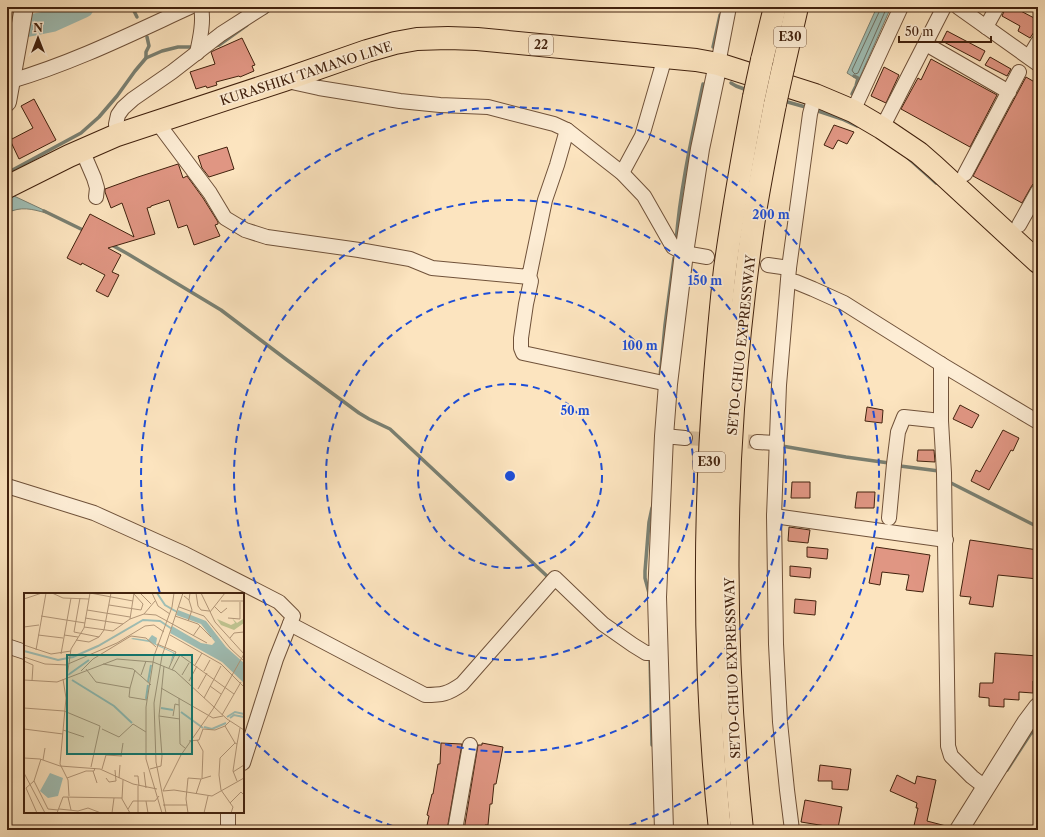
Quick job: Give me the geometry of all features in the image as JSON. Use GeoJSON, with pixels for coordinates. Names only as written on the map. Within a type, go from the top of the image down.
{"type":"FeatureCollection","features":[{"type":"Feature","properties":{"kind":"main road","name":"SETO-CHUO EXPRESSWAY"},"geometry":{"type":"LineString","coordinates":[[720,830],[709,692],[706,588],[708,492],[712,409],[725,270],[735,202],[754,97],[775,7]]}},
{"type":"Feature","properties":{"kind":"main road","name":"SETO-CHUO EXPRESSWAY"},"geometry":{"type":"LineString","coordinates":[[742,830],[730,692],[728,588],[729,486],[733,409],[739,337],[755,211],[775,104],[797,7]]}},
{"type":"Feature","properties":{"kind":"main road","name":"KURASHIKI TAMANO LINE"},"geometry":{"type":"LineString","coordinates":[[7,187],[116,135],[367,51],[396,43],[417,40],[448,38],[477,39],[696,60],[718,64],[813,103],[853,111],[882,128],[919,153],[1038,262]]}},
{"type":"Feature","properties":{"kind":"street"},"geometry":{"type":"LineString","coordinates":[[10,85],[24,7]]}},
{"type":"Feature","properties":{"kind":"street"},"geometry":{"type":"LineString","coordinates":[[10,85],[25,77],[92,52],[190,7]]}},
{"type":"Feature","properties":{"kind":"street"},"geometry":{"type":"LineString","coordinates":[[201,7],[201,47]]}},
{"type":"Feature","properties":{"kind":"street"},"geometry":{"type":"LineString","coordinates":[[116,135],[118,115],[133,99],[172,72],[201,47],[263,7]]}},
{"type":"Feature","properties":{"kind":"street"},"geometry":{"type":"LineString","coordinates":[[664,830],[652,653],[657,597],[664,436],[668,384],[684,253],[700,149],[729,7]]}},
{"type":"Feature","properties":{"kind":"street"},"geometry":{"type":"LineString","coordinates":[[853,111],[901,7]]}},
{"type":"Feature","properties":{"kind":"street"},"geometry":{"type":"LineString","coordinates":[[882,128],[944,7]]}},
{"type":"Feature","properties":{"kind":"street"},"geometry":{"type":"LineString","coordinates":[[958,7],[1034,61],[1038,42]]}},
{"type":"Feature","properties":{"kind":"street"},"geometry":{"type":"LineString","coordinates":[[986,27],[997,7]]}},
{"type":"Feature","properties":{"kind":"street"},"geometry":{"type":"LineString","coordinates":[[926,44],[1009,92]]}},
{"type":"Feature","properties":{"kind":"street"},"geometry":{"type":"LineString","coordinates":[[622,173],[642,136],[665,57]]}},
{"type":"Feature","properties":{"kind":"street"},"geometry":{"type":"LineString","coordinates":[[965,174],[1019,72]]}},
{"type":"Feature","properties":{"kind":"street"},"geometry":{"type":"LineString","coordinates":[[284,80],[319,88],[400,101],[440,105],[488,106],[554,124],[567,130],[622,173],[644,196],[672,247],[684,253],[706,257]]}},
{"type":"Feature","properties":{"kind":"street"},"geometry":{"type":"LineString","coordinates":[[792,830],[780,722],[776,644],[774,516],[776,443],[788,275],[813,103]]}},
{"type":"Feature","properties":{"kind":"street"},"geometry":{"type":"LineString","coordinates":[[157,122],[210,193],[226,218],[245,230],[267,237],[359,250],[410,260],[432,268],[529,277]]}},
{"type":"Feature","properties":{"kind":"street"},"geometry":{"type":"LineString","coordinates":[[567,130],[545,200],[529,277],[531,281],[526,304],[521,348],[523,353],[668,384]]}},
{"type":"Feature","properties":{"kind":"street"},"geometry":{"type":"LineString","coordinates":[[82,150],[97,188],[96,197]]}},
{"type":"Feature","properties":{"kind":"street"},"geometry":{"type":"LineString","coordinates":[[1020,224],[1038,191]]}},
{"type":"Feature","properties":{"kind":"street"},"geometry":{"type":"LineString","coordinates":[[768,265],[788,275],[796,282],[813,288],[844,303],[941,364],[1038,422]]}},
{"type":"Feature","properties":{"kind":"street"},"geometry":{"type":"LineString","coordinates":[[941,364],[941,421],[946,540],[948,746],[951,756],[972,777],[985,787]]}},
{"type":"Feature","properties":{"kind":"street"},"geometry":{"type":"LineString","coordinates":[[889,518],[898,432],[904,416],[941,421]]}},
{"type":"Feature","properties":{"kind":"street"},"geometry":{"type":"LineString","coordinates":[[664,436],[684,438]]}},
{"type":"Feature","properties":{"kind":"street"},"geometry":{"type":"LineString","coordinates":[[757,442],[776,443]]}},
{"type":"Feature","properties":{"kind":"street"},"geometry":{"type":"LineString","coordinates":[[7,486],[94,513],[184,554],[279,602],[293,616],[276,659],[244,760]]}},
{"type":"Feature","properties":{"kind":"street"},"geometry":{"type":"LineString","coordinates":[[774,516],[946,540]]}},
{"type":"Feature","properties":{"kind":"street"},"geometry":{"type":"LineString","coordinates":[[290,624],[425,695],[439,695],[453,690],[462,684],[555,578],[603,624],[633,645],[652,653]]}},
{"type":"Feature","properties":{"kind":"street"},"geometry":{"type":"LineString","coordinates":[[7,646],[24,652]]}},
{"type":"Feature","properties":{"kind":"street"},"geometry":{"type":"LineString","coordinates":[[959,830],[985,787],[1032,723],[1038,706]]}},
{"type":"Feature","properties":{"kind":"street"},"geometry":{"type":"LineString","coordinates":[[455,830],[470,745]]}},
{"type":"Feature","properties":{"kind":"street"},"geometry":{"type":"LineString","coordinates":[[228,813],[228,830]]}},
{"type":"Feature","properties":{"kind":"water"},"geometry":{"type":"Polygon","coordinates":[[[877,7],[891,7],[859,79],[855,78],[847,73],[877,7]]]}},
{"type":"Feature","properties":{"kind":"water"},"geometry":{"type":"Polygon","coordinates":[[[14,196],[48,212],[46,213],[31,209],[17,209],[7,213],[7,201],[14,196]]]}},
{"type":"Feature","properties":{"kind":"building"},"geometry":{"type":"Polygon","coordinates":[[[1006,7],[1013,7],[1038,20],[1038,26],[1030,38],[1018,31],[1020,26],[1002,16],[1006,7]]]}},
{"type":"Feature","properties":{"kind":"building"},"geometry":{"type":"Polygon","coordinates":[[[947,31],[985,51],[980,61],[942,41],[947,31]]]}},
{"type":"Feature","properties":{"kind":"building"},"geometry":{"type":"Polygon","coordinates":[[[242,38],[255,65],[252,66],[254,71],[240,77],[216,82],[217,85],[196,89],[190,72],[215,64],[211,52],[242,38]]]}},
{"type":"Feature","properties":{"kind":"building"},"geometry":{"type":"Polygon","coordinates":[[[990,57],[1011,69],[1007,76],[985,65],[990,57]]]}},
{"type":"Feature","properties":{"kind":"building"},"geometry":{"type":"Polygon","coordinates":[[[931,59],[997,95],[970,147],[901,109],[918,78],[921,80],[931,59]]]}},
{"type":"Feature","properties":{"kind":"building"},"geometry":{"type":"Polygon","coordinates":[[[884,67],[899,75],[886,103],[871,96],[884,67]]]}},
{"type":"Feature","properties":{"kind":"building"},"geometry":{"type":"Polygon","coordinates":[[[1026,77],[1038,84],[1038,180],[1033,184],[1022,203],[973,176],[1026,77]]]}},
{"type":"Feature","properties":{"kind":"building"},"geometry":{"type":"Polygon","coordinates":[[[34,99],[56,140],[19,159],[10,140],[33,128],[21,106],[34,99]]]}},
{"type":"Feature","properties":{"kind":"building"},"geometry":{"type":"Polygon","coordinates":[[[834,125],[854,132],[847,144],[838,140],[833,149],[824,145],[834,125]]]}},
{"type":"Feature","properties":{"kind":"building"},"geometry":{"type":"Polygon","coordinates":[[[227,147],[234,169],[209,177],[202,168],[198,156],[227,147]]]}},
{"type":"Feature","properties":{"kind":"building"},"geometry":{"type":"Polygon","coordinates":[[[178,164],[183,178],[187,176],[218,222],[218,224],[215,225],[220,236],[194,245],[187,225],[178,228],[169,200],[151,206],[147,208],[155,234],[108,248],[121,255],[112,272],[119,275],[108,297],[96,291],[105,275],[82,263],[81,265],[67,258],[90,214],[134,237],[122,203],[111,208],[105,189],[178,164]]]}},
{"type":"Feature","properties":{"kind":"building"},"geometry":{"type":"Polygon","coordinates":[[[960,405],[979,415],[972,428],[953,419],[960,405]]]}},
{"type":"Feature","properties":{"kind":"building"},"geometry":{"type":"Polygon","coordinates":[[[867,407],[883,410],[882,423],[865,421],[867,407]]]}},
{"type":"Feature","properties":{"kind":"building"},"geometry":{"type":"Polygon","coordinates":[[[1003,430],[1019,438],[1013,451],[1011,450],[989,490],[971,481],[976,470],[980,472],[1003,430]]]}},
{"type":"Feature","properties":{"kind":"building"},"geometry":{"type":"Polygon","coordinates":[[[918,450],[934,450],[935,462],[917,461],[918,450]]]}},
{"type":"Feature","properties":{"kind":"building"},"geometry":{"type":"Polygon","coordinates":[[[792,482],[810,482],[810,498],[791,498],[792,482]]]}},
{"type":"Feature","properties":{"kind":"building"},"geometry":{"type":"Polygon","coordinates":[[[857,492],[875,492],[874,508],[855,508],[857,492]]]}},
{"type":"Feature","properties":{"kind":"building"},"geometry":{"type":"Polygon","coordinates":[[[789,527],[810,530],[808,543],[788,541],[789,527]]]}},
{"type":"Feature","properties":{"kind":"building"},"geometry":{"type":"Polygon","coordinates":[[[970,540],[1038,550],[1038,579],[998,575],[993,607],[969,604],[971,597],[960,596],[970,540]]]}},
{"type":"Feature","properties":{"kind":"building"},"geometry":{"type":"Polygon","coordinates":[[[807,547],[828,549],[827,559],[807,557],[807,547]]]}},
{"type":"Feature","properties":{"kind":"building"},"geometry":{"type":"Polygon","coordinates":[[[876,547],[930,555],[923,592],[906,590],[909,575],[882,572],[880,585],[869,583],[876,547]]]}},
{"type":"Feature","properties":{"kind":"building"},"geometry":{"type":"Polygon","coordinates":[[[790,566],[811,568],[810,578],[790,576],[790,566]]]}},
{"type":"Feature","properties":{"kind":"building"},"geometry":{"type":"Polygon","coordinates":[[[795,599],[816,601],[815,615],[794,613],[795,599]]]}},
{"type":"Feature","properties":{"kind":"building"},"geometry":{"type":"Polygon","coordinates":[[[995,653],[1038,656],[1038,682],[1033,681],[1033,693],[1019,692],[1019,700],[1004,699],[1004,707],[989,706],[989,698],[979,697],[980,683],[993,683],[995,653]]]}},
{"type":"Feature","properties":{"kind":"building"},"geometry":{"type":"Polygon","coordinates":[[[441,743],[462,744],[447,830],[426,830],[429,816],[427,815],[433,794],[438,764],[440,764],[441,743]]]}},
{"type":"Feature","properties":{"kind":"building"},"geometry":{"type":"Polygon","coordinates":[[[482,743],[503,747],[496,784],[494,784],[492,804],[490,804],[488,825],[485,825],[485,830],[464,830],[478,745],[482,745],[482,743]]]}},
{"type":"Feature","properties":{"kind":"building"},"geometry":{"type":"Polygon","coordinates":[[[820,765],[851,769],[848,790],[832,789],[832,781],[818,781],[820,765]]]}},
{"type":"Feature","properties":{"kind":"building"},"geometry":{"type":"Polygon","coordinates":[[[897,775],[915,784],[917,776],[936,780],[927,821],[946,826],[946,830],[913,830],[918,808],[916,808],[917,803],[890,791],[897,775]]]}},
{"type":"Feature","properties":{"kind":"building"},"geometry":{"type":"Polygon","coordinates":[[[805,800],[842,807],[838,828],[801,822],[805,800]]]}},
{"type":"Feature","properties":{"kind":"waterway"},"geometry":{"type":"LineString","coordinates":[[7,30],[52,21],[83,7]]}},
{"type":"Feature","properties":{"kind":"waterway"},"geometry":{"type":"LineString","coordinates":[[132,7],[137,17]]}},
{"type":"Feature","properties":{"kind":"waterway"},"geometry":{"type":"LineString","coordinates":[[265,13],[274,7]]}},
{"type":"Feature","properties":{"kind":"waterway"},"geometry":{"type":"LineString","coordinates":[[713,47],[720,15]]}},
{"type":"Feature","properties":{"kind":"waterway"},"geometry":{"type":"LineString","coordinates":[[215,46],[219,45],[247,25]]}},
{"type":"Feature","properties":{"kind":"waterway"},"geometry":{"type":"LineString","coordinates":[[146,58],[146,52],[149,46],[147,37]]}},
{"type":"Feature","properties":{"kind":"waterway"},"geometry":{"type":"LineString","coordinates":[[7,173],[81,133],[99,117],[146,58],[162,51],[178,47],[195,47]]}},
{"type":"Feature","properties":{"kind":"waterway"},"geometry":{"type":"LineString","coordinates":[[852,94],[858,78],[854,76]]}},
{"type":"Feature","properties":{"kind":"waterway"},"geometry":{"type":"LineString","coordinates":[[731,83],[747,90]]}},
{"type":"Feature","properties":{"kind":"waterway"},"geometry":{"type":"LineString","coordinates":[[676,242],[683,182],[703,84]]}},
{"type":"Feature","properties":{"kind":"waterway"},"geometry":{"type":"LineString","coordinates":[[784,101],[809,108]]}},
{"type":"Feature","properties":{"kind":"waterway"},"geometry":{"type":"LineString","coordinates":[[815,110],[842,119],[857,126]]}},
{"type":"Feature","properties":{"kind":"waterway"},"geometry":{"type":"LineString","coordinates":[[908,158],[936,183]]}},
{"type":"Feature","properties":{"kind":"waterway"},"geometry":{"type":"LineString","coordinates":[[44,211],[85,231]]}},
{"type":"Feature","properties":{"kind":"waterway"},"geometry":{"type":"LineString","coordinates":[[110,244],[221,310],[359,413],[390,429],[548,577]]}},
{"type":"Feature","properties":{"kind":"waterway"},"geometry":{"type":"LineString","coordinates":[[660,377],[674,258]]}},
{"type":"Feature","properties":{"kind":"waterway"},"geometry":{"type":"LineString","coordinates":[[1031,269],[1038,275]]}},
{"type":"Feature","properties":{"kind":"waterway"},"geometry":{"type":"LineString","coordinates":[[782,446],[889,463]]}},
{"type":"Feature","properties":{"kind":"waterway"},"geometry":{"type":"LineString","coordinates":[[900,466],[940,472]]}},
{"type":"Feature","properties":{"kind":"waterway"},"geometry":{"type":"LineString","coordinates":[[951,483],[1038,527]]}},
{"type":"Feature","properties":{"kind":"waterway"},"geometry":{"type":"LineString","coordinates":[[649,593],[645,578],[645,571],[649,522],[652,508]]}},
{"type":"Feature","properties":{"kind":"waterway"},"geometry":{"type":"LineString","coordinates":[[650,655],[652,745]]}},
{"type":"Feature","properties":{"kind":"waterway"},"geometry":{"type":"LineString","coordinates":[[1007,770],[1031,733],[1038,731]]}},
{"type":"Feature","properties":{"kind":"tunnel"},"geometry":{"type":"LineString","coordinates":[[685,438],[757,442]]}}]}
